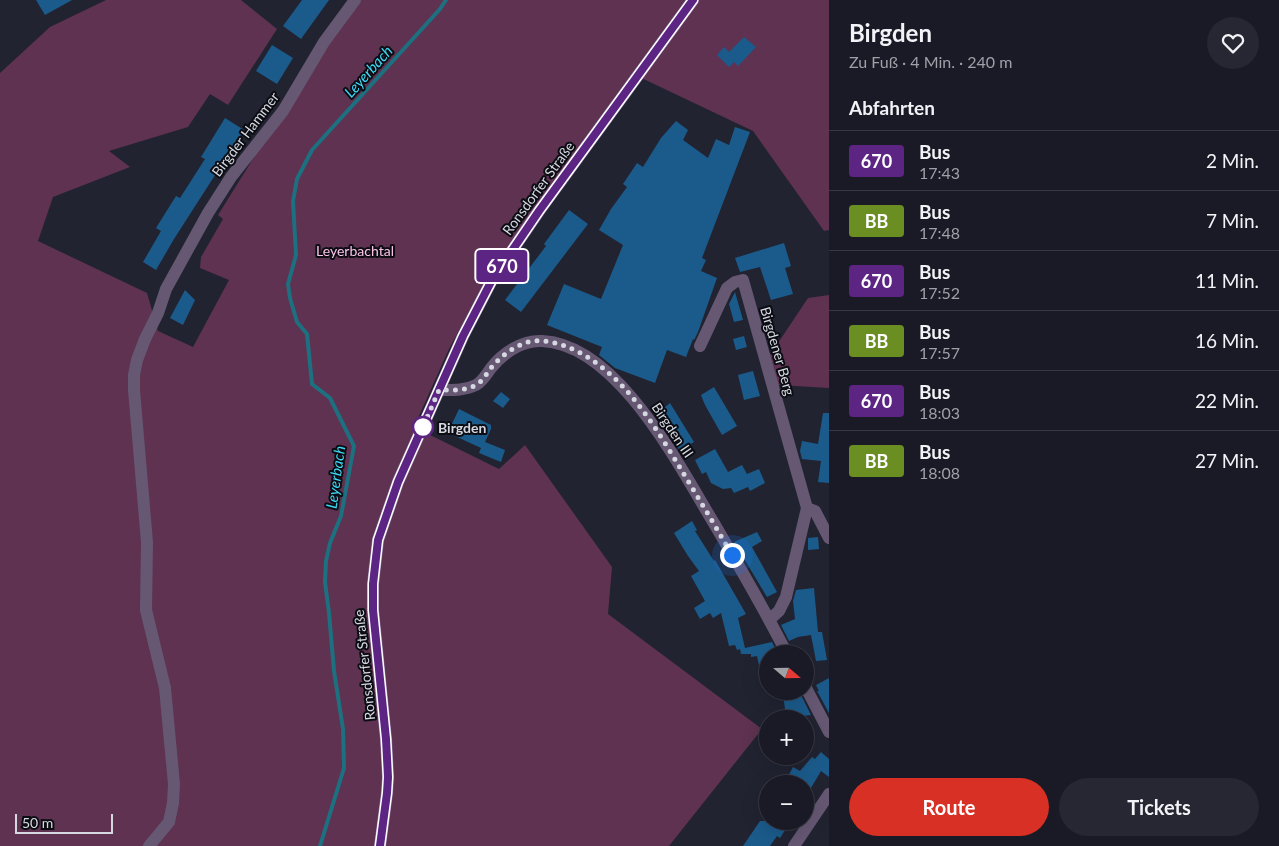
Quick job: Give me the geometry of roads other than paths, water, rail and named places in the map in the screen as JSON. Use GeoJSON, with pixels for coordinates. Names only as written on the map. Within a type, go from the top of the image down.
{"type":"FeatureCollection","features":[{"type":"Feature","properties":{"kind":"main road","name":"Ronsdorfer Straße"},"geometry":{"type":"LineString","coordinates":[[380,846],[388,777],[373,610],[373,584],[378,540],[398,482],[463,336],[492,280],[539,211],[693,0]]}},
{"type":"Feature","properties":{"kind":"street","name":"Birgder Hammer"},"geometry":{"type":"LineString","coordinates":[[149,846],[164,830],[172,814],[174,784],[165,688],[146,610],[147,542],[134,390],[134,374],[139,353],[166,289],[218,195],[283,111],[324,42],[355,0]]}},
{"type":"Feature","properties":{"kind":"street","name":"Birgdener Berg"},"geometry":{"type":"LineString","coordinates":[[700,346],[727,288],[735,282],[743,280],[807,508],[786,597],[779,610],[770,619]]}},
{"type":"Feature","properties":{"kind":"street","name":"Birgden III"},"geometry":{"type":"LineString","coordinates":[[439,390],[460,390],[478,385],[505,355],[528,342],[557,343],[595,362],[621,385],[653,424],[770,619],[783,645]]}},
{"type":"Feature","properties":{"kind":"street","name":"Birgdener Berg"},"geometry":{"type":"LineString","coordinates":[[807,508],[815,510],[829,538]]}},
{"type":"Feature","properties":{"kind":"street"},"geometry":{"type":"LineString","coordinates":[[812,700],[829,732]]}},
{"type":"Feature","properties":{"kind":"street"},"geometry":{"type":"LineString","coordinates":[[794,846],[829,794]]}},
{"type":"Feature","properties":{"kind":"waterway","name":"Leyerbach"},"geometry":{"type":"LineString","coordinates":[[320,846],[344,768],[343,729],[334,671],[325,582],[326,561],[330,543],[341,516],[354,446],[330,398],[312,384],[307,334],[297,322],[290,298],[288,284],[296,255],[293,201],[297,179],[312,150],[440,9],[446,0]]}},
{"type":"Feature","properties":{"kind":"place","name":"Birgden"},"geometry":{"type":"Point","coordinates":[423,427]}},
{"type":"Feature","properties":{"kind":"park label","name":"Leyerbachtal"},"geometry":{"type":"Point","coordinates":[355,250]}}]}
